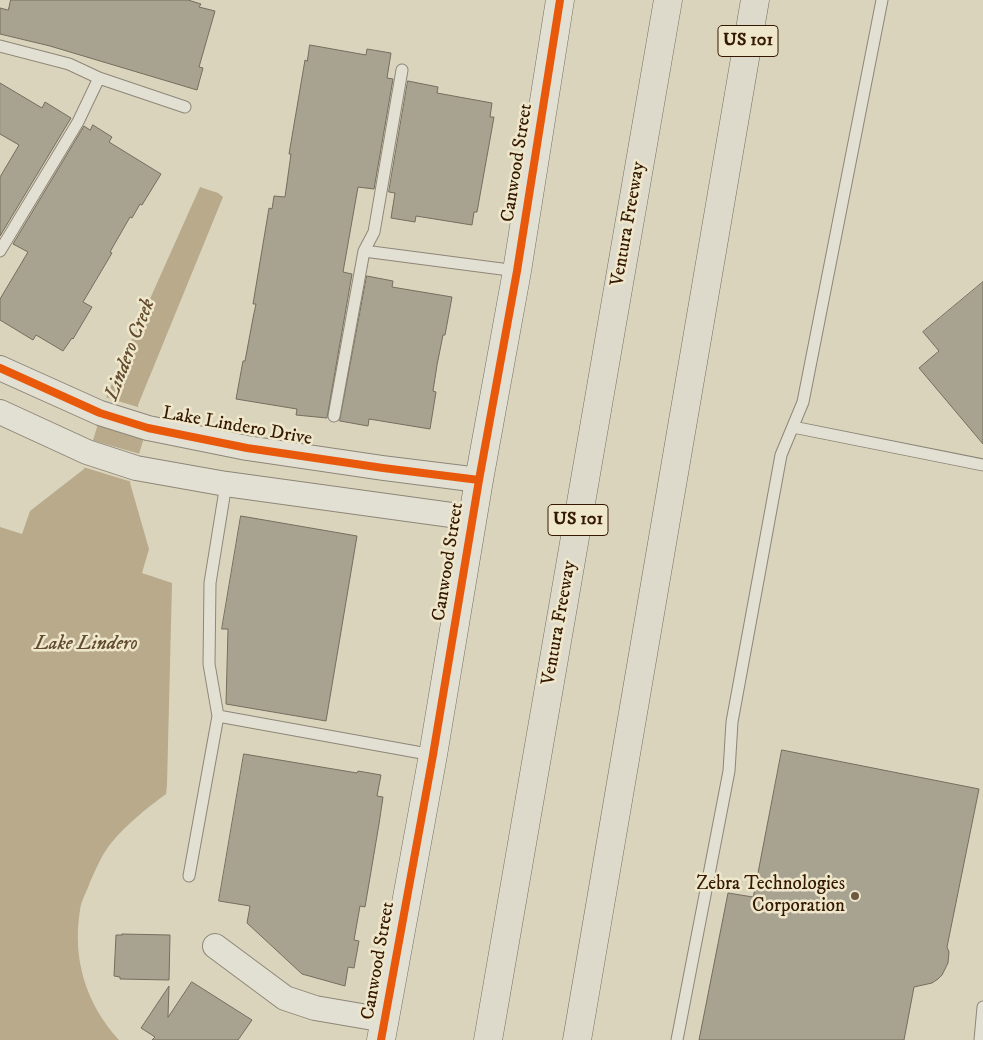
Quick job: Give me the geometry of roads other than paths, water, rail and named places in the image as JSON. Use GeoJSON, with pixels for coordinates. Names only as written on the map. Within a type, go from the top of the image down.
{"type":"FeatureCollection","features":[{"type":"Feature","properties":{"kind":"highway","name":"Ventura Freeway"},"geometry":{"type":"LineString","coordinates":[[488,1040],[668,0]]}},
{"type":"Feature","properties":{"kind":"highway","name":"US 101"},"geometry":{"type":"LineString","coordinates":[[577,1040],[755,0]]}},
{"type":"Feature","properties":{"kind":"highway"},"geometry":{"type":"LineString","coordinates":[[741,82],[773,0]]}},
{"type":"Feature","properties":{"kind":"street","name":"Canwood Street"},"geometry":{"type":"LineString","coordinates":[[383,1030],[517,271],[560,0]]}},
{"type":"Feature","properties":{"kind":"street","name":"Lake Lindero Drive"},"geometry":{"type":"LineString","coordinates":[[0,368],[100,413],[148,428],[246,448],[479,480]]}},
{"type":"Feature","properties":{"kind":"street"},"geometry":{"type":"LineString","coordinates":[[0,412],[87,452],[136,468],[226,484],[473,518]]}},
{"type":"Feature","properties":{"kind":"street"},"geometry":{"type":"LineString","coordinates":[[379,504],[383,468]]}},
{"type":"Feature","properties":{"kind":"street"},"geometry":{"type":"LineString","coordinates":[[215,946],[285,998],[383,1030]]}},
{"type":"Feature","properties":{"kind":"lane"},"geometry":{"type":"LineString","coordinates":[[677,1040],[730,771],[732,722],[781,455],[803,402],[882,0]]}},
{"type":"Feature","properties":{"kind":"lane"},"geometry":{"type":"LineString","coordinates":[[0,46],[69,64],[99,78],[185,107]]}},
{"type":"Feature","properties":{"kind":"lane"},"geometry":{"type":"LineString","coordinates":[[334,416],[364,251],[374,232],[402,70]]}},
{"type":"Feature","properties":{"kind":"lane"},"geometry":{"type":"LineString","coordinates":[[0,251],[78,122],[99,78]]}},
{"type":"Feature","properties":{"kind":"lane"},"geometry":{"type":"LineString","coordinates":[[364,251],[517,271]]}},
{"type":"Feature","properties":{"kind":"lane"},"geometry":{"type":"LineString","coordinates":[[793,427],[983,465]]}},
{"type":"Feature","properties":{"kind":"lane"},"geometry":{"type":"LineString","coordinates":[[189,876],[218,716],[209,664],[210,583],[226,484]]}},
{"type":"Feature","properties":{"kind":"lane"},"geometry":{"type":"LineString","coordinates":[[218,716],[433,754]]}},
{"type":"Feature","properties":{"kind":"lane"},"geometry":{"type":"LineString","coordinates":[[980,1040],[983,1007]]}},
{"type":"Feature","properties":{"kind":"water","name":"Lake Lindero"},"geometry":{"type":"Polygon","coordinates":[[[200,187],[218,193],[223,197],[138,405],[143,441],[130,483],[149,549],[142,573],[172,583],[166,794],[131,822],[109,846],[100,861],[83,900],[78,928],[78,946],[84,980],[98,1011],[119,1040],[0,1040],[0,527],[22,534],[30,511],[84,469],[107,395],[200,187]]]}},
{"type":"Feature","properties":{"kind":"place","name":"Zebra Technologies Corporation"},"geometry":{"type":"Point","coordinates":[855,896]}},
{"type":"Feature","properties":{"kind":"water label","name":"Lindero Creek"},"geometry":{"type":"Point","coordinates":[131,350]}}]}
